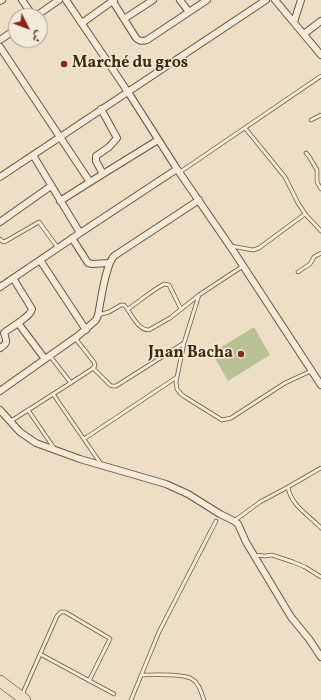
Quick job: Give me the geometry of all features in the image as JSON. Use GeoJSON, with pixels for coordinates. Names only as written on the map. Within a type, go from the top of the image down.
{"type":"FeatureCollection","features":[{"type":"Feature","properties":{"kind":"highway"},"geometry":{"type":"LineString","coordinates":[[0,682],[20,699]]}},
{"type":"Feature","properties":{"kind":"highway"},"geometry":{"type":"LineString","coordinates":[[0,690],[20,699]]}},
{"type":"Feature","properties":{"kind":"street"},"geometry":{"type":"LineString","coordinates":[[46,8],[59,0]]}},
{"type":"Feature","properties":{"kind":"street"},"geometry":{"type":"LineString","coordinates":[[66,0],[321,385]]}},
{"type":"Feature","properties":{"kind":"street"},"geometry":{"type":"LineString","coordinates":[[82,23],[113,0],[136,38],[142,41],[147,40],[207,0]]}},
{"type":"Feature","properties":{"kind":"street"},"geometry":{"type":"LineString","coordinates":[[124,19],[153,0]]}},
{"type":"Feature","properties":{"kind":"street"},"geometry":{"type":"LineString","coordinates":[[180,0],[189,12]]}},
{"type":"Feature","properties":{"kind":"street"},"geometry":{"type":"LineString","coordinates":[[0,177],[266,0]]}},
{"type":"Feature","properties":{"kind":"street"},"geometry":{"type":"LineString","coordinates":[[275,0],[321,55]]}},
{"type":"Feature","properties":{"kind":"street"},"geometry":{"type":"LineString","coordinates":[[294,22],[301,0]]}},
{"type":"Feature","properties":{"kind":"street"},"geometry":{"type":"LineString","coordinates":[[304,34],[321,21]]}},
{"type":"Feature","properties":{"kind":"street"},"geometry":{"type":"LineString","coordinates":[[0,47],[90,182]]}},
{"type":"Feature","properties":{"kind":"street"},"geometry":{"type":"LineString","coordinates":[[102,109],[117,138],[109,147],[96,156],[96,161],[103,174]]}},
{"type":"Feature","properties":{"kind":"street"},"geometry":{"type":"LineString","coordinates":[[60,200],[158,140]]}},
{"type":"Feature","properties":{"kind":"street"},"geometry":{"type":"LineString","coordinates":[[33,155],[80,232]]}},
{"type":"Feature","properties":{"kind":"street"},"geometry":{"type":"LineString","coordinates":[[0,287],[80,232],[178,171]]}},
{"type":"Feature","properties":{"kind":"street"},"geometry":{"type":"LineString","coordinates":[[0,222],[51,186]]}},
{"type":"Feature","properties":{"kind":"street"},"geometry":{"type":"LineString","coordinates":[[0,391],[86,330],[96,320],[109,264],[111,259],[118,252],[199,200]]}},
{"type":"Feature","properties":{"kind":"street"},"geometry":{"type":"LineString","coordinates":[[72,238],[88,263],[109,264]]}},
{"type":"Feature","properties":{"kind":"street"},"geometry":{"type":"LineString","coordinates":[[40,260],[86,330]]}},
{"type":"Feature","properties":{"kind":"street"},"geometry":{"type":"LineString","coordinates":[[0,348],[6,344],[4,333],[30,314],[32,309],[13,278]]}},
{"type":"Feature","properties":{"kind":"street"},"geometry":{"type":"LineString","coordinates":[[18,323],[47,357]]}},
{"type":"Feature","properties":{"kind":"street"},"geometry":{"type":"LineString","coordinates":[[0,410],[20,432],[36,443],[102,467],[166,484],[188,494],[238,524],[246,542],[291,617],[309,639],[321,658]]}},
{"type":"Feature","properties":{"kind":"lane"},"geometry":{"type":"LineString","coordinates":[[178,171],[245,128],[321,76]]}},
{"type":"Feature","properties":{"kind":"lane"},"geometry":{"type":"LineString","coordinates":[[311,120],[321,115]]}},
{"type":"Feature","properties":{"kind":"lane"},"geometry":{"type":"LineString","coordinates":[[245,128],[285,177],[305,214],[321,230]]}},
{"type":"Feature","properties":{"kind":"lane"},"geometry":{"type":"LineString","coordinates":[[306,153],[317,170],[317,182],[321,189]]}},
{"type":"Feature","properties":{"kind":"lane"},"geometry":{"type":"LineString","coordinates":[[230,246],[253,250],[259,248],[305,214]]}},
{"type":"Feature","properties":{"kind":"lane"},"geometry":{"type":"LineString","coordinates":[[0,239],[3,242],[6,241],[38,222],[58,248]]}},
{"type":"Feature","properties":{"kind":"lane"},"geometry":{"type":"LineString","coordinates":[[298,272],[310,264],[314,257],[321,253]]}},
{"type":"Feature","properties":{"kind":"lane"},"geometry":{"type":"LineString","coordinates":[[98,315],[109,312],[122,304],[128,309],[141,328],[148,330],[170,318],[199,295],[243,266]]}},
{"type":"Feature","properties":{"kind":"lane"},"geometry":{"type":"LineString","coordinates":[[128,309],[164,284],[169,285],[181,309]]}},
{"type":"Feature","properties":{"kind":"lane"},"geometry":{"type":"LineString","coordinates":[[199,295],[184,344],[177,377],[176,386],[181,394],[222,420],[231,418],[285,383],[312,371]]}},
{"type":"Feature","properties":{"kind":"lane"},"geometry":{"type":"LineString","coordinates":[[11,421],[93,368],[95,364],[94,362],[75,338]]}},
{"type":"Feature","properties":{"kind":"lane"},"geometry":{"type":"LineString","coordinates":[[93,368],[110,385],[116,386],[184,344]]}},
{"type":"Feature","properties":{"kind":"lane"},"geometry":{"type":"LineString","coordinates":[[47,357],[71,383]]}},
{"type":"Feature","properties":{"kind":"lane"},"geometry":{"type":"LineString","coordinates":[[84,439],[177,377]]}},
{"type":"Feature","properties":{"kind":"lane"},"geometry":{"type":"LineString","coordinates":[[53,394],[102,467]]}},
{"type":"Feature","properties":{"kind":"lane"},"geometry":{"type":"LineString","coordinates":[[28,410],[56,450]]}},
{"type":"Feature","properties":{"kind":"lane"},"geometry":{"type":"LineString","coordinates":[[234,521],[260,502],[321,468]]}},
{"type":"Feature","properties":{"kind":"lane"},"geometry":{"type":"LineString","coordinates":[[288,487],[291,497],[296,504],[321,528]]}},
{"type":"Feature","properties":{"kind":"lane"},"geometry":{"type":"LineString","coordinates":[[131,700],[159,632],[216,521]]}},
{"type":"Feature","properties":{"kind":"lane"},"geometry":{"type":"LineString","coordinates":[[254,555],[272,555],[305,567],[321,577]]}},
{"type":"Feature","properties":{"kind":"lane"},"geometry":{"type":"LineString","coordinates":[[20,699],[57,616],[61,612],[65,612],[110,639],[89,681]]}},
{"type":"Feature","properties":{"kind":"lane"},"geometry":{"type":"LineString","coordinates":[[309,639],[321,650]]}},
{"type":"Feature","properties":{"kind":"lane"},"geometry":{"type":"LineString","coordinates":[[40,654],[114,694]]}},
{"type":"Feature","properties":{"kind":"lane"},"geometry":{"type":"LineString","coordinates":[[142,675],[182,676],[191,678],[198,685],[204,700]]}},
{"type":"Feature","properties":{"kind":"green space","name":"Jnan Bacha"},"geometry":{"type":"Polygon","coordinates":[[[254,327],[270,355],[228,381],[212,353],[254,327]]]}},
{"type":"Feature","properties":{"kind":"place","name":"Marché du gros"},"geometry":{"type":"Point","coordinates":[64,64]}},
{"type":"Feature","properties":{"kind":"place","name":"Jnan Bacha"},"geometry":{"type":"Point","coordinates":[241,354]}}]}
